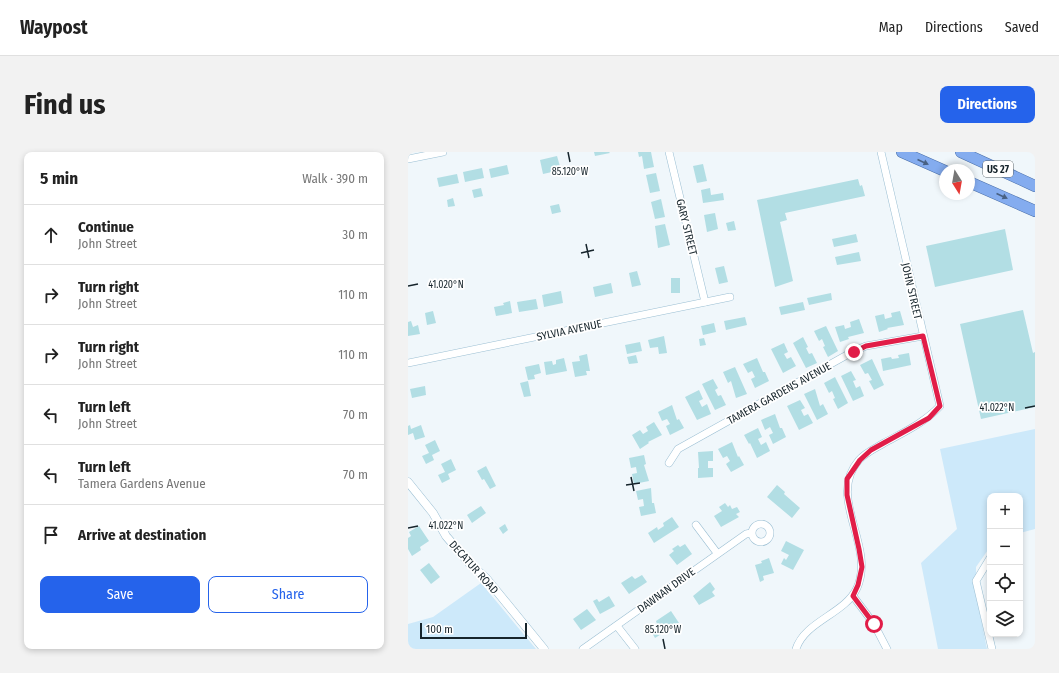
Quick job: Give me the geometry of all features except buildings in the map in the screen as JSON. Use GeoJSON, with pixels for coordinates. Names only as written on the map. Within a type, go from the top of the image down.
{"type":"FeatureCollection","features":[{"type":"Feature","properties":{"kind":"highway"},"geometry":{"type":"LineString","coordinates":[[902,152],[939,168]]}},
{"type":"Feature","properties":{"kind":"highway","name":"US 27"},"geometry":{"type":"LineString","coordinates":[[961,152],[1035,186]]}},
{"type":"Feature","properties":{"kind":"highway","name":"US 27"},"geometry":{"type":"LineString","coordinates":[[975,185],[1035,211]]}},
{"type":"Feature","properties":{"kind":"street"},"geometry":{"type":"LineString","coordinates":[[408,159],[443,152]]}},
{"type":"Feature","properties":{"kind":"street","name":"GARY STREET"},"geometry":{"type":"LineString","coordinates":[[670,152],[705,302]]}},
{"type":"Feature","properties":{"kind":"street","name":"JOHN STREET"},"geometry":{"type":"LineString","coordinates":[[853,596],[858,585],[862,567],[847,495],[847,479],[860,460],[871,450],[929,418],[940,406],[881,152]]}},
{"type":"Feature","properties":{"kind":"street","name":"SYLVIA AVENUE"},"geometry":{"type":"LineString","coordinates":[[408,363],[730,297]]}},
{"type":"Feature","properties":{"kind":"street","name":"TAMERA GARDENS AVENUE"},"geometry":{"type":"LineString","coordinates":[[669,463],[678,449],[866,346],[923,336]]}},
{"type":"Feature","properties":{"kind":"street","name":"DECATUR ROAD"},"geometry":{"type":"LineString","coordinates":[[408,482],[433,513],[446,536],[469,563],[486,578],[544,649]]}},
{"type":"Feature","properties":{"kind":"street"},"geometry":{"type":"LineString","coordinates":[[696,525],[717,553]]}},
{"type":"Feature","properties":{"kind":"street","name":"DAWNAN DRIVE"},"geometry":{"type":"LineString","coordinates":[[583,649],[717,553],[751,532]]}},
{"type":"Feature","properties":{"kind":"street"},"geometry":{"type":"LineString","coordinates":[[987,563],[976,581],[992,649]]}},
{"type":"Feature","properties":{"kind":"street"},"geometry":{"type":"LineString","coordinates":[[796,649],[804,634],[853,596],[874,624],[887,649]]}},
{"type":"Feature","properties":{"kind":"street"},"geometry":{"type":"LineString","coordinates":[[617,626],[635,649]]}},
{"type":"Feature","properties":{"kind":"shaded area"},"geometry":{"type":"Polygon","coordinates":[[[1035,429],[1035,529],[1023,532],[1023,493],[987,493],[987,551],[976,567],[976,594],[987,649],[938,649],[921,563],[957,529],[940,449],[1035,429]]]}},
{"type":"Feature","properties":{"kind":"shaded area"},"geometry":{"type":"Polygon","coordinates":[[[481,583],[536,649],[408,649],[408,624],[433,617],[481,583]]]}},
{"type":"Feature","properties":{"kind":"route"},"geometry":{"type":"LineString","coordinates":[[854,352],[866,346],[923,336],[940,406],[929,418],[871,450],[860,460],[847,479],[847,495],[862,567],[860,579],[853,596],[874,624]]}}]}
